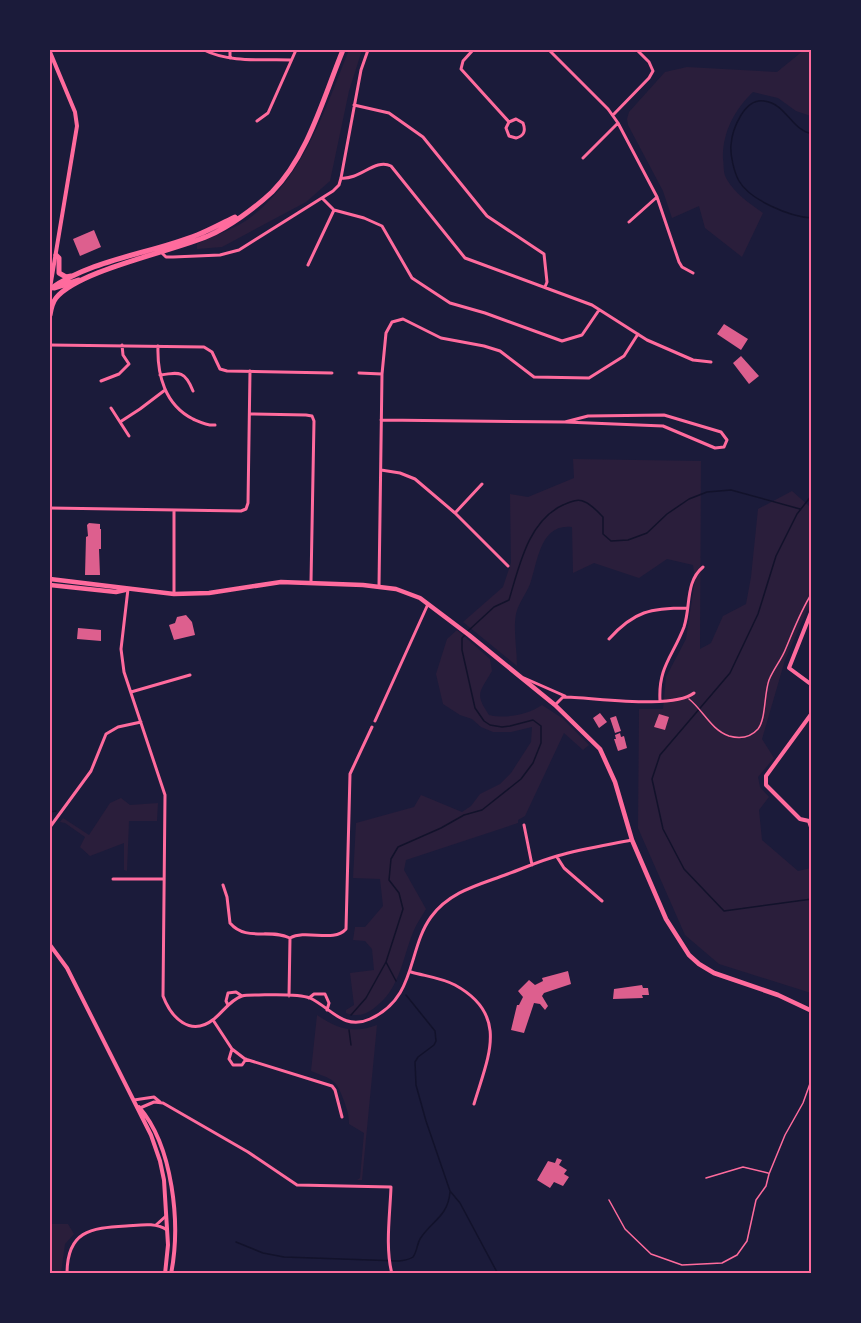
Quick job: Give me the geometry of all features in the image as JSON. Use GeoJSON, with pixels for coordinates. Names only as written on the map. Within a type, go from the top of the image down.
{"type":"FeatureCollection","features":[{"type":"Feature","properties":{"kind":"main road"},"geometry":{"type":"LineString","coordinates":[[50,315],[56,298],[63,291],[244,213],[272,192],[300,154],[343,50]]}},
{"type":"Feature","properties":{"kind":"main road"},"geometry":{"type":"LineString","coordinates":[[50,289],[109,262],[160,249]]}},
{"type":"Feature","properties":{"kind":"main road"},"geometry":{"type":"LineString","coordinates":[[56,255],[59,258],[59,273],[66,277],[75,276]]}},
{"type":"Feature","properties":{"kind":"main road"},"geometry":{"type":"LineString","coordinates":[[50,289],[59,288],[76,280],[83,281]]}},
{"type":"Feature","properties":{"kind":"main road"},"geometry":{"type":"LineString","coordinates":[[50,579],[174,594],[209,593],[281,582],[379,586],[406,592],[428,604],[470,635],[555,705],[600,749],[615,782],[632,840],[670,928],[689,955],[714,973],[778,995],[812,1011]]}},
{"type":"Feature","properties":{"kind":"main road"},"geometry":{"type":"LineString","coordinates":[[50,585],[116,592],[128,589]]}},
{"type":"Feature","properties":{"kind":"street"},"geometry":{"type":"LineString","coordinates":[[204,50],[214,55],[230,58],[291,60]]}},
{"type":"Feature","properties":{"kind":"street"},"geometry":{"type":"LineString","coordinates":[[230,50],[230,58]]}},
{"type":"Feature","properties":{"kind":"street"},"geometry":{"type":"LineString","coordinates":[[257,121],[268,113],[296,50]]}},
{"type":"Feature","properties":{"kind":"street"},"geometry":{"type":"LineString","coordinates":[[160,249],[166,257],[228,254],[256,240],[323,199],[336,188],[341,178],[361,69],[368,50]]}},
{"type":"Feature","properties":{"kind":"street"},"geometry":{"type":"LineString","coordinates":[[473,50],[460,66],[464,74],[509,122]]}},
{"type":"Feature","properties":{"kind":"street"},"geometry":{"type":"LineString","coordinates":[[549,50],[618,123],[657,197],[679,262],[682,267],[693,273]]}},
{"type":"Feature","properties":{"kind":"street"},"geometry":{"type":"LineString","coordinates":[[613,116],[649,78],[652,71],[649,62],[637,50]]}},
{"type":"Feature","properties":{"kind":"street"},"geometry":{"type":"LineString","coordinates":[[50,52],[75,111],[77,126],[50,289]]}},
{"type":"Feature","properties":{"kind":"street"},"geometry":{"type":"LineString","coordinates":[[354,105],[389,113],[423,136],[487,216],[544,254],[548,282],[545,287]]}},
{"type":"Feature","properties":{"kind":"street"},"geometry":{"type":"LineString","coordinates":[[520,121],[525,127],[523,134],[516,138],[509,136],[506,129],[509,122],[520,121]]}},
{"type":"Feature","properties":{"kind":"street"},"geometry":{"type":"LineString","coordinates":[[583,158],[618,123]]}},
{"type":"Feature","properties":{"kind":"street"},"geometry":{"type":"LineString","coordinates":[[341,178],[358,176],[379,164],[386,163],[391,166],[462,256],[592,305],[647,340],[693,360],[711,362]]}},
{"type":"Feature","properties":{"kind":"street"},"geometry":{"type":"LineString","coordinates":[[629,222],[657,197]]}},
{"type":"Feature","properties":{"kind":"street"},"geometry":{"type":"LineString","coordinates":[[323,199],[334,210],[364,218],[382,226],[412,278],[450,303],[562,341],[582,335],[599,310]]}},
{"type":"Feature","properties":{"kind":"street"},"geometry":{"type":"LineString","coordinates":[[308,265],[334,210]]}},
{"type":"Feature","properties":{"kind":"street"},"geometry":{"type":"LineString","coordinates":[[379,586],[382,374],[386,333],[389,325],[396,320],[403,319],[441,338],[500,351],[534,377],[590,378],[624,356],[638,334]]}},
{"type":"Feature","properties":{"kind":"street"},"geometry":{"type":"LineString","coordinates":[[50,345],[204,347],[212,352],[220,369],[227,371],[332,373]]}},
{"type":"Feature","properties":{"kind":"street"},"geometry":{"type":"LineString","coordinates":[[122,345],[123,355],[129,364]]}},
{"type":"Feature","properties":{"kind":"street"},"geometry":{"type":"LineString","coordinates":[[158,346],[160,375],[165,390],[175,406],[189,417],[211,426],[215,425]]}},
{"type":"Feature","properties":{"kind":"street"},"geometry":{"type":"LineString","coordinates":[[101,381],[119,374],[133,359]]}},
{"type":"Feature","properties":{"kind":"street"},"geometry":{"type":"LineString","coordinates":[[50,508],[174,511],[241,511],[246,509],[248,503],[250,371]]}},
{"type":"Feature","properties":{"kind":"street"},"geometry":{"type":"LineString","coordinates":[[160,375],[171,373],[183,375],[187,377],[193,391]]}},
{"type":"Feature","properties":{"kind":"street"},"geometry":{"type":"LineString","coordinates":[[359,374],[382,374]]}},
{"type":"Feature","properties":{"kind":"street"},"geometry":{"type":"LineString","coordinates":[[120,422],[140,410],[165,390]]}},
{"type":"Feature","properties":{"kind":"street"},"geometry":{"type":"LineString","coordinates":[[111,408],[129,436]]}},
{"type":"Feature","properties":{"kind":"street"},"geometry":{"type":"LineString","coordinates":[[250,414],[306,415],[312,416],[314,421],[311,582]]}},
{"type":"Feature","properties":{"kind":"street"},"geometry":{"type":"LineString","coordinates":[[381,420],[565,422],[663,426],[715,448],[724,447],[727,440],[721,432],[664,415],[588,417],[565,422]]}},
{"type":"Feature","properties":{"kind":"street"},"geometry":{"type":"LineString","coordinates":[[381,470],[415,479],[454,513],[508,566]]}},
{"type":"Feature","properties":{"kind":"street"},"geometry":{"type":"LineString","coordinates":[[454,513],[482,484]]}},
{"type":"Feature","properties":{"kind":"street"},"geometry":{"type":"LineString","coordinates":[[174,511],[174,594]]}},
{"type":"Feature","properties":{"kind":"street"},"geometry":{"type":"LineString","coordinates":[[660,701],[660,681],[663,670],[685,624],[694,577],[703,567]]}},
{"type":"Feature","properties":{"kind":"street"},"geometry":{"type":"LineString","coordinates":[[128,589],[121,649],[124,672],[165,795],[163,996],[169,1011],[177,1020],[189,1026],[204,1025],[213,1020],[228,1005],[242,996],[309,998],[347,1022],[359,1023],[371,1019],[388,1007],[402,988],[411,972],[425,927],[443,903],[459,892],[557,856],[632,840]]}},
{"type":"Feature","properties":{"kind":"street"},"geometry":{"type":"LineString","coordinates":[[375,721],[428,604]]}},
{"type":"Feature","properties":{"kind":"street"},"geometry":{"type":"LineString","coordinates":[[609,639],[620,627],[641,613],[656,609],[687,608]]}},
{"type":"Feature","properties":{"kind":"street"},"geometry":{"type":"LineString","coordinates":[[812,610],[789,664],[790,670],[812,685]]}},
{"type":"Feature","properties":{"kind":"street"},"geometry":{"type":"LineString","coordinates":[[131,692],[190,675]]}},
{"type":"Feature","properties":{"kind":"street"},"geometry":{"type":"LineString","coordinates":[[519,676],[567,697]]}},
{"type":"Feature","properties":{"kind":"street"},"geometry":{"type":"LineString","coordinates":[[555,705],[561,698],[567,697],[614,701],[660,701],[684,700],[694,693]]}},
{"type":"Feature","properties":{"kind":"street"},"geometry":{"type":"LineString","coordinates":[[812,713],[766,776],[766,785],[800,819],[810,820],[812,830]]}},
{"type":"Feature","properties":{"kind":"street"},"geometry":{"type":"LineString","coordinates":[[50,827],[91,771],[106,734],[118,727],[141,722]]}},
{"type":"Feature","properties":{"kind":"street"},"geometry":{"type":"LineString","coordinates":[[290,938],[297,934],[337,934],[346,929],[347,820],[350,774],[372,727]]}},
{"type":"Feature","properties":{"kind":"street"},"geometry":{"type":"LineString","coordinates":[[524,825],[532,865]]}},
{"type":"Feature","properties":{"kind":"street"},"geometry":{"type":"LineString","coordinates":[[557,856],[564,868],[602,902]]}},
{"type":"Feature","properties":{"kind":"street"},"geometry":{"type":"LineString","coordinates":[[113,879],[164,879]]}},
{"type":"Feature","properties":{"kind":"street"},"geometry":{"type":"LineString","coordinates":[[223,885],[230,923],[235,929],[242,933],[283,934],[290,938]]}},
{"type":"Feature","properties":{"kind":"street"},"geometry":{"type":"LineString","coordinates":[[289,996],[290,938]]}},
{"type":"Feature","properties":{"kind":"street"},"geometry":{"type":"LineString","coordinates":[[50,945],[67,968],[151,1135],[164,1180],[168,1257],[165,1274]]}},
{"type":"Feature","properties":{"kind":"street"},"geometry":{"type":"LineString","coordinates":[[411,972],[454,985],[468,994],[487,1014],[491,1028],[490,1042],[474,1104]]}},
{"type":"Feature","properties":{"kind":"street"},"geometry":{"type":"LineString","coordinates":[[228,1005],[226,1001],[228,993],[236,992],[242,996]]}},
{"type":"Feature","properties":{"kind":"street"},"geometry":{"type":"LineString","coordinates":[[309,998],[315,994],[325,994],[329,1003],[327,1010]]}},
{"type":"Feature","properties":{"kind":"street"},"geometry":{"type":"LineString","coordinates":[[213,1020],[232,1049],[246,1059],[332,1086],[342,1117]]}},
{"type":"Feature","properties":{"kind":"street"},"geometry":{"type":"LineString","coordinates":[[232,1049],[229,1059],[233,1065],[242,1065],[246,1059]]}},
{"type":"Feature","properties":{"kind":"street"},"geometry":{"type":"LineString","coordinates":[[134,1101],[154,1097],[248,1152],[297,1185],[391,1187],[389,1255],[392,1274]]}},
{"type":"Feature","properties":{"kind":"street"},"geometry":{"type":"LineString","coordinates":[[134,1101],[146,1115],[168,1167],[172,1189],[175,1248],[171,1274]]}},
{"type":"Feature","properties":{"kind":"street"},"geometry":{"type":"LineString","coordinates":[[140,1108],[153,1102],[160,1102]]}},
{"type":"Feature","properties":{"kind":"street"},"geometry":{"type":"LineString","coordinates":[[156,1225],[167,1216]]}},
{"type":"Feature","properties":{"kind":"street"},"geometry":{"type":"LineString","coordinates":[[67,1274],[68,1257],[73,1245],[88,1230],[156,1225],[167,1230]]}},
{"type":"Feature","properties":{"kind":"lane"},"geometry":{"type":"LineString","coordinates":[[609,1200],[625,1229],[651,1254],[682,1266],[722,1263],[736,1255],[747,1241],[756,1200],[766,1186],[785,1135],[803,1103],[812,1078]]}},
{"type":"Feature","properties":{"kind":"lane"},"geometry":{"type":"LineString","coordinates":[[706,1178],[743,1167],[769,1174]]}},
{"type":"Feature","properties":{"kind":"path"},"geometry":{"type":"LineString","coordinates":[[689,698],[715,728],[728,736],[745,738],[759,727],[768,683],[812,594]]}},
{"type":"Feature","properties":{"kind":"shaded area"},"geometry":{"type":"Polygon","coordinates":[[[349,50],[362,50],[349,91],[330,181],[306,202],[222,247],[197,249],[197,244],[247,220],[283,185],[310,143],[349,50]]]}},
{"type":"Feature","properties":{"kind":"shaded area"},"geometry":{"type":"Polygon","coordinates":[[[804,50],[811,50],[811,116],[796,111],[778,98],[753,92],[740,107],[727,132],[723,150],[726,178],[738,193],[763,213],[742,257],[705,228],[699,206],[672,218],[663,191],[628,125],[629,112],[665,72],[687,67],[777,72],[804,50]]]}},
{"type":"Feature","properties":{"kind":"shaded area"},"geometry":{"type":"Polygon","coordinates":[[[573,459],[701,461],[700,649],[711,643],[723,616],[746,604],[758,509],[792,491],[809,506],[811,505],[811,601],[785,660],[762,739],[774,758],[758,777],[760,787],[769,797],[759,810],[762,840],[798,871],[811,868],[811,993],[719,964],[685,935],[638,828],[639,709],[663,709],[666,677],[686,639],[695,579],[693,565],[667,559],[639,578],[594,563],[573,573],[572,527],[561,527],[553,531],[542,545],[530,584],[517,610],[515,627],[517,666],[463,622],[503,587],[511,563],[510,494],[528,497],[574,478],[573,459]]]}},
{"type":"Feature","properties":{"kind":"shaded area"},"geometry":{"type":"Polygon","coordinates":[[[457,630],[490,659],[492,671],[480,693],[481,702],[489,715],[502,717],[516,715],[542,705],[562,718],[589,745],[583,750],[564,733],[525,816],[518,820],[518,823],[406,860],[404,870],[426,909],[414,930],[400,972],[390,992],[370,1011],[353,1015],[346,1013],[346,1010],[354,1005],[350,973],[374,970],[372,949],[365,941],[353,940],[355,927],[365,927],[383,906],[380,879],[353,878],[356,823],[414,807],[421,795],[462,812],[471,806],[480,794],[500,784],[511,773],[531,742],[532,727],[511,732],[493,732],[443,704],[436,674],[447,639],[457,630]]]}},
{"type":"Feature","properties":{"kind":"shaded area"},"geometry":{"type":"Polygon","coordinates":[[[121,798],[130,805],[158,803],[157,821],[129,821],[127,871],[124,870],[124,843],[90,856],[80,847],[85,837],[60,822],[63,818],[89,835],[110,803],[121,798]]]}},
{"type":"Feature","properties":{"kind":"shaded area"},"geometry":{"type":"Polygon","coordinates":[[[317,1015],[346,1029],[368,1028],[377,1025],[362,1180],[357,1180],[360,1178],[364,1133],[349,1124],[346,1107],[336,1084],[329,1078],[311,1071],[317,1015]]]}},
{"type":"Feature","properties":{"kind":"shaded area"},"geometry":{"type":"Polygon","coordinates":[[[50,1224],[68,1224],[74,1234],[65,1244],[61,1273],[50,1273],[50,1224]]]}},
{"type":"Feature","properties":{"kind":"building"},"geometry":{"type":"Polygon","coordinates":[[[94,230],[101,247],[80,256],[73,239],[94,230]]]}},
{"type":"Feature","properties":{"kind":"building"},"geometry":{"type":"Polygon","coordinates":[[[724,324],[748,339],[741,350],[717,334],[724,324]]]}},
{"type":"Feature","properties":{"kind":"building"},"geometry":{"type":"Polygon","coordinates":[[[741,356],[759,376],[749,384],[733,363],[741,356]]]}},
{"type":"Feature","properties":{"kind":"building"},"geometry":{"type":"Polygon","coordinates":[[[89,523],[100,524],[100,575],[85,575],[86,537],[89,523]]]}},
{"type":"Feature","properties":{"kind":"building"},"geometry":{"type":"Polygon","coordinates":[[[186,615],[192,622],[195,635],[174,640],[169,625],[175,623],[177,617],[186,615]]]}},
{"type":"Feature","properties":{"kind":"building"},"geometry":{"type":"Polygon","coordinates":[[[78,628],[101,630],[101,641],[77,639],[78,628]]]}},
{"type":"Feature","properties":{"kind":"building"},"geometry":{"type":"Polygon","coordinates":[[[600,713],[607,722],[599,728],[593,718],[600,713]]]}},
{"type":"Feature","properties":{"kind":"building"},"geometry":{"type":"Polygon","coordinates":[[[659,714],[669,717],[665,730],[654,727],[659,714]]]}},
{"type":"Feature","properties":{"kind":"building"},"geometry":{"type":"Polygon","coordinates":[[[616,716],[621,731],[615,733],[610,718],[616,716]]]}},
{"type":"Feature","properties":{"kind":"building"},"geometry":{"type":"Polygon","coordinates":[[[620,733],[621,737],[624,736],[627,748],[618,751],[614,739],[616,739],[615,735],[620,733]]]}},
{"type":"Feature","properties":{"kind":"building"},"geometry":{"type":"Polygon","coordinates":[[[568,971],[571,984],[544,993],[542,996],[548,1006],[545,1010],[540,1004],[534,1003],[524,1033],[511,1030],[517,1005],[523,997],[518,991],[529,980],[535,985],[543,981],[542,978],[568,971]]]}},
{"type":"Feature","properties":{"kind":"building"},"geometry":{"type":"Polygon","coordinates":[[[642,985],[643,988],[648,988],[649,995],[642,995],[643,998],[613,999],[614,989],[642,985]]]}},
{"type":"Feature","properties":{"kind":"building"},"geometry":{"type":"Polygon","coordinates":[[[557,1158],[562,1160],[559,1165],[567,1170],[564,1174],[569,1177],[563,1186],[554,1182],[550,1188],[537,1180],[548,1161],[555,1163],[557,1158]]]}},
{"type":"Feature","properties":{"kind":"waterway"},"geometry":{"type":"LineString","coordinates":[[812,134],[798,127],[772,103],[757,101],[740,116],[734,131],[731,149],[737,177],[752,195],[782,211],[812,218]]}},
{"type":"Feature","properties":{"kind":"waterway"},"geometry":{"type":"LineString","coordinates":[[468,631],[494,607],[509,600],[521,560],[533,533],[551,512],[571,502],[582,501],[597,511],[603,517],[603,534],[611,541],[628,540],[647,533],[667,514],[689,499],[707,492],[731,490],[800,509]]}},
{"type":"Feature","properties":{"kind":"waterway"},"geometry":{"type":"LineString","coordinates":[[812,495],[797,514],[776,556],[758,614],[730,673],[660,755],[652,779],[663,829],[684,869],[724,911],[812,899]]}},
{"type":"Feature","properties":{"kind":"waterway"},"geometry":{"type":"LineString","coordinates":[[351,1015],[366,998],[386,962],[403,909],[399,893],[389,880],[391,859],[398,847],[464,815],[482,810],[521,779],[533,763],[541,743],[541,726],[533,720],[502,727],[490,725],[484,721],[475,708],[462,650],[462,638],[465,635]]}},
{"type":"Feature","properties":{"kind":"waterway"},"geometry":{"type":"LineString","coordinates":[[50,812],[56,811]]}},
{"type":"Feature","properties":{"kind":"waterway"},"geometry":{"type":"LineString","coordinates":[[386,962],[396,981]]}},
{"type":"Feature","properties":{"kind":"waterway"},"geometry":{"type":"LineString","coordinates":[[406,995],[435,1031],[434,1045],[415,1062],[416,1085],[426,1121],[450,1191],[460,1203],[498,1274]]}},
{"type":"Feature","properties":{"kind":"waterway"},"geometry":{"type":"LineString","coordinates":[[349,1030],[351,1045]]}},
{"type":"Feature","properties":{"kind":"waterway"},"geometry":{"type":"LineString","coordinates":[[236,1242],[263,1253],[284,1257],[406,1260],[413,1257],[424,1233],[443,1213],[450,1192]]}}]}
